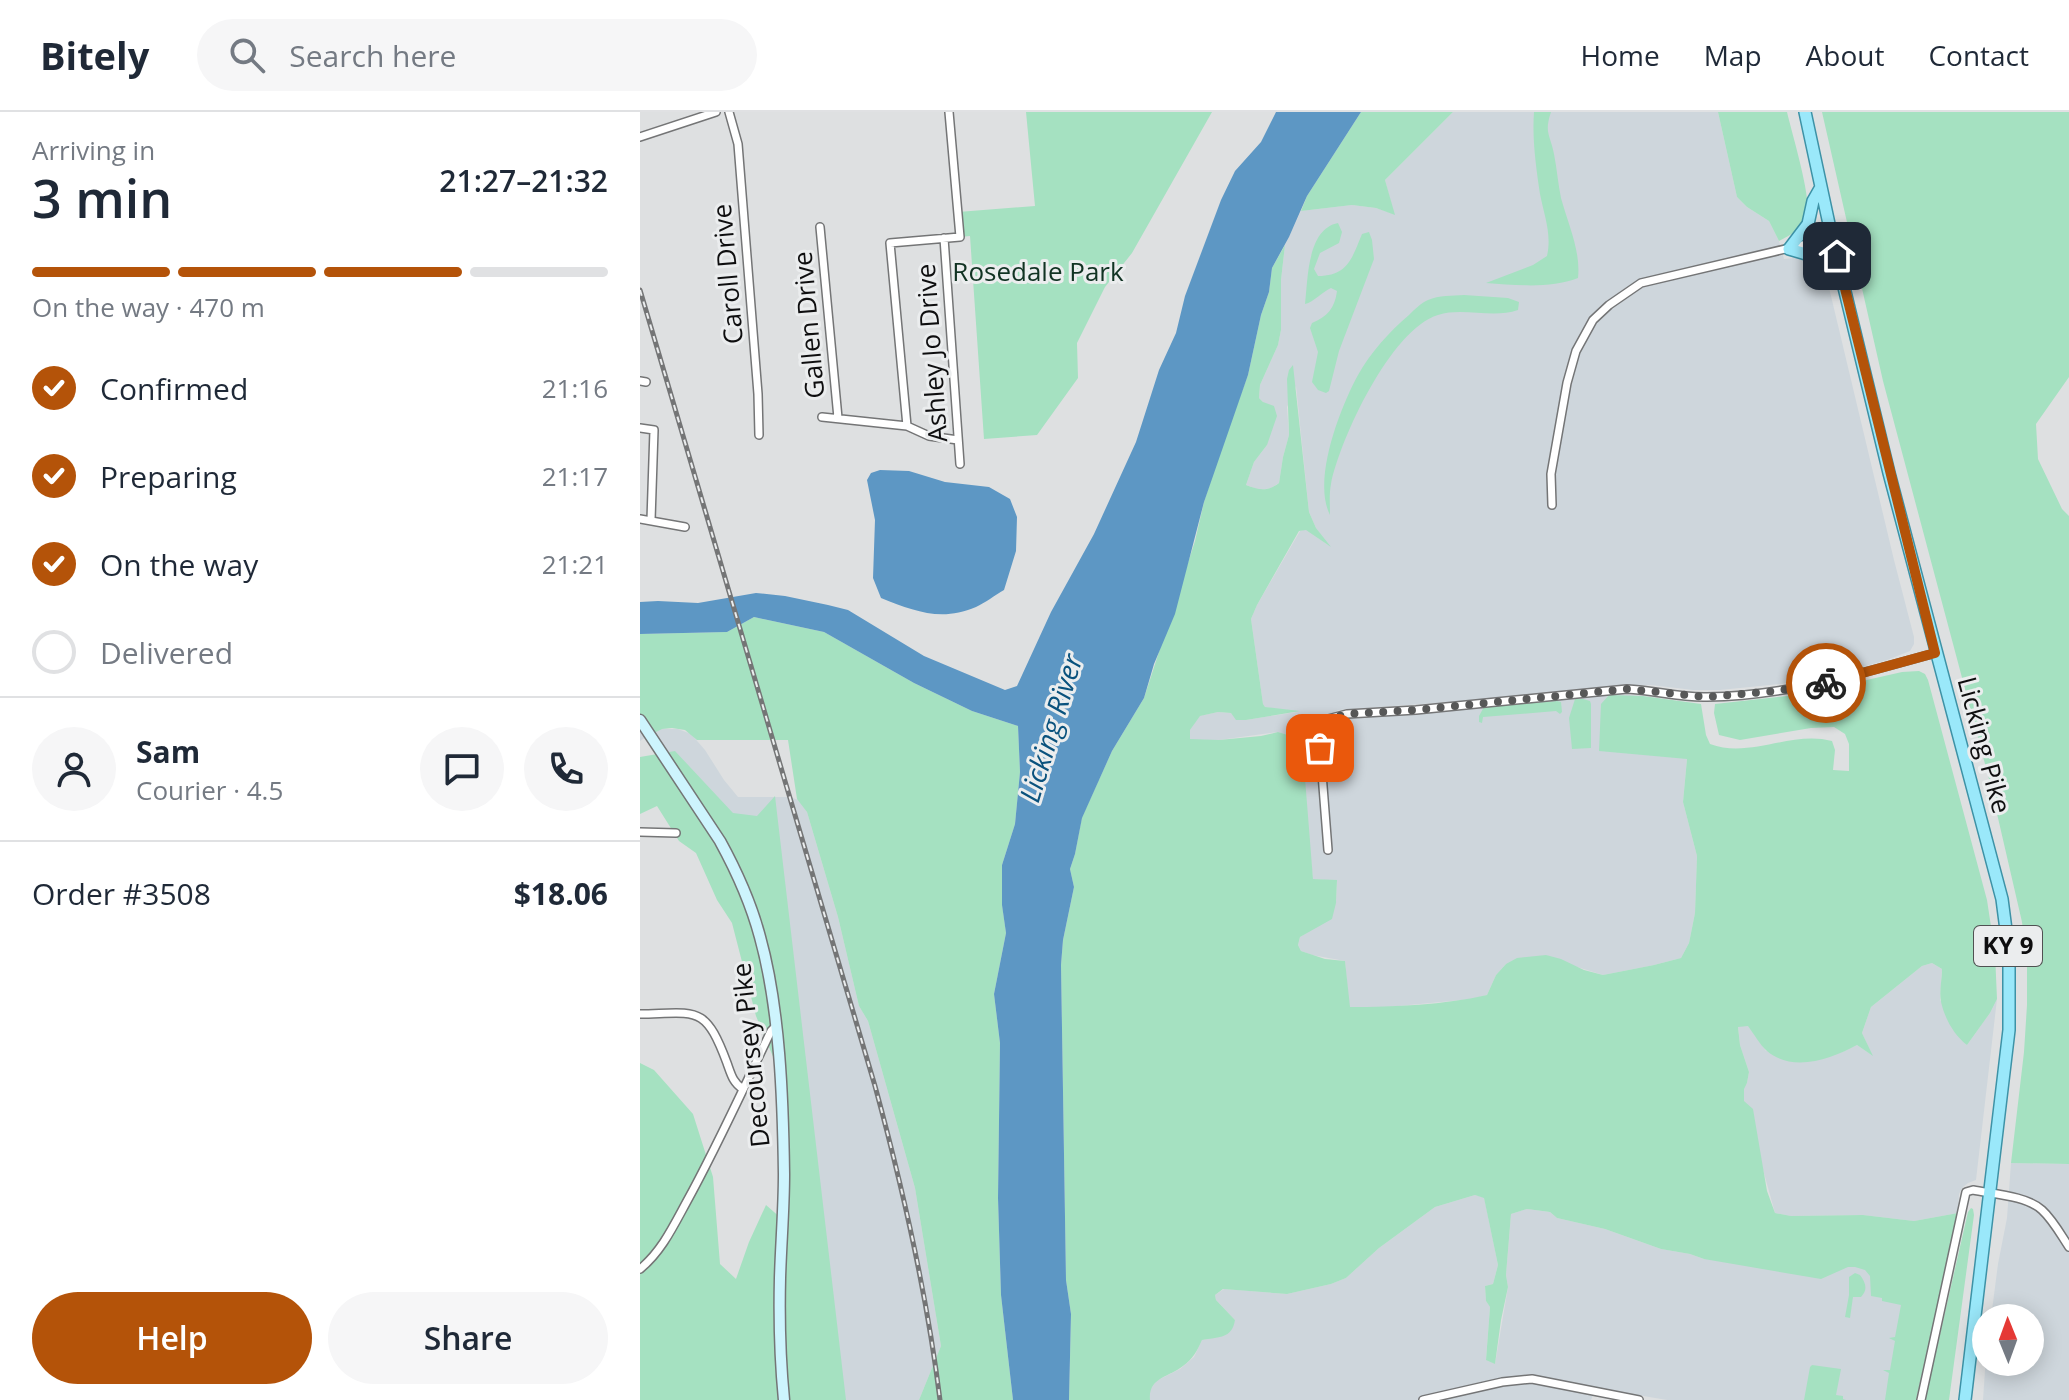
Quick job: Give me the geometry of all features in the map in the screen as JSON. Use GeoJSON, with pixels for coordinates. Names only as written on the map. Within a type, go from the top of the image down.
{"type":"FeatureCollection","features":[{"type":"Feature","properties":{"kind":"main road","name":"Licking Pike"},"geometry":{"type":"LineString","coordinates":[[1805,112],[1882,444],[2002,899],[2008,941],[2009,1030],[1965,1400]]}},
{"type":"Feature","properties":{"kind":"main road"},"geometry":{"type":"LineString","coordinates":[[1821,187],[1813,201],[1808,224],[1789,249],[1813,256],[1841,274]]}},
{"type":"Feature","properties":{"kind":"main road","name":"Decoursey Pike"},"geometry":{"type":"LineString","coordinates":[[640,720],[720,841],[747,897],[767,962],[783,1136],[780,1317],[784,1400]]}},
{"type":"Feature","properties":{"kind":"street"},"geometry":{"type":"LineString","coordinates":[[640,137],[716,112]]}},
{"type":"Feature","properties":{"kind":"street","name":"Caroll Drive"},"geometry":{"type":"LineString","coordinates":[[729,112],[738,144],[759,435]]}},
{"type":"Feature","properties":{"kind":"street"},"geometry":{"type":"LineString","coordinates":[[907,426],[890,243],[960,237],[949,112]]}},
{"type":"Feature","properties":{"kind":"street","name":"Gallen Drive"},"geometry":{"type":"LineString","coordinates":[[820,227],[838,418]]}},
{"type":"Feature","properties":{"kind":"street","name":"Ashley Jo Drive"},"geometry":{"type":"LineString","coordinates":[[944,238],[960,464]]}},
{"type":"Feature","properties":{"kind":"street"},"geometry":{"type":"LineString","coordinates":[[1552,505],[1551,474],[1567,383],[1576,351],[1593,320],[1641,283],[1832,238]]}},
{"type":"Feature","properties":{"kind":"street"},"geometry":{"type":"LineString","coordinates":[[822,417],[907,426],[929,436],[958,440]]}},
{"type":"Feature","properties":{"kind":"street"},"geometry":{"type":"LineString","coordinates":[[640,428],[654,430],[651,520]]}},
{"type":"Feature","properties":{"kind":"street"},"geometry":{"type":"LineString","coordinates":[[640,519],[685,527]]}},
{"type":"Feature","properties":{"kind":"street"},"geometry":{"type":"LineString","coordinates":[[1328,850],[1320,748],[1322,729],[1328,719],[1347,714],[1627,689],[1696,697],[1732,696],[1815,685],[1935,653]]}},
{"type":"Feature","properties":{"kind":"street"},"geometry":{"type":"LineString","coordinates":[[640,832],[676,833]]}},
{"type":"Feature","properties":{"kind":"street"},"geometry":{"type":"LineString","coordinates":[[640,1014],[685,1013],[699,1016],[714,1032],[732,1078],[743,1089]]}},
{"type":"Feature","properties":{"kind":"street"},"geometry":{"type":"LineString","coordinates":[[640,1269],[666,1239],[775,1027]]}},
{"type":"Feature","properties":{"kind":"street"},"geometry":{"type":"LineString","coordinates":[[1921,1400],[1965,1196],[1970,1190],[2036,1205],[2045,1212],[2069,1247]]}},
{"type":"Feature","properties":{"kind":"street"},"geometry":{"type":"LineString","coordinates":[[1423,1400],[1502,1382],[1532,1379],[1639,1400]]}},
{"type":"Feature","properties":{"kind":"shaded area"},"geometry":{"type":"Polygon","coordinates":[[[1453,112],[1718,112],[1737,197],[1769,221],[1784,259],[1806,260],[1826,275],[1914,644],[1910,651],[1887,660],[1833,675],[1781,684],[1720,690],[1626,686],[1338,710],[1327,717],[1340,721],[1347,717],[1437,712],[1617,694],[1643,696],[1687,758],[1683,802],[1697,856],[1695,913],[1689,943],[1681,958],[1603,975],[1574,966],[1506,964],[1496,975],[1487,995],[1388,1007],[1349,1007],[1345,961],[1312,955],[1301,951],[1298,945],[1300,937],[1313,929],[1336,903],[1337,881],[1313,879],[1298,738],[1278,732],[1219,740],[1190,740],[1190,730],[1199,716],[1218,712],[1231,713],[1246,720],[1296,712],[1265,707],[1263,704],[1251,619],[1300,531],[1306,529],[1328,545],[1309,512],[1296,386],[1287,407],[1289,435],[1279,483],[1260,490],[1246,485],[1254,462],[1267,445],[1263,402],[1259,398],[1260,385],[1278,345],[1281,330],[1285,245],[1301,211],[1352,205],[1394,214],[1385,180],[1453,112]]]}},
{"type":"Feature","properties":{"kind":"shaded area"},"geometry":{"type":"Polygon","coordinates":[[[640,720],[662,729],[678,729],[691,734],[738,797],[790,797],[801,801],[807,812],[838,917],[859,1006],[868,1021],[915,1188],[941,1346],[919,1400],[784,1400],[783,1220],[774,1015],[649,735],[640,741],[640,720]]]}},
{"type":"Feature","properties":{"kind":"shaded area"},"geometry":{"type":"Polygon","coordinates":[[[1932,963],[1942,969],[1940,1000],[1967,1045],[1997,999],[1976,1180],[1962,1188],[1958,1213],[1914,1221],[1863,1215],[1791,1216],[1775,1213],[1744,1101],[1749,1072],[1740,1045],[1738,1026],[1748,1025],[1766,1051],[1843,1052],[1857,1045],[1872,1055],[1862,1033],[1871,1007],[1922,966],[1932,963]]]}},
{"type":"Feature","properties":{"kind":"shaded area"},"geometry":{"type":"Polygon","coordinates":[[[2011,1163],[2069,1164],[2069,1400],[1983,1400],[1985,1376],[2044,1376],[2044,1304],[1993,1304],[2007,1218],[2011,1163]]]}},
{"type":"Feature","properties":{"kind":"shaded area"},"geometry":{"type":"Polygon","coordinates":[[[1475,1195],[1484,1197],[1498,1265],[1493,1284],[1485,1286],[1486,1301],[1490,1307],[1486,1359],[1495,1364],[1508,1287],[1506,1275],[1511,1214],[1527,1209],[1550,1212],[1557,1218],[1704,1259],[1865,1238],[1935,1318],[1916,1400],[1667,1400],[1596,1388],[1591,1400],[1150,1400],[1149,1392],[1156,1381],[1180,1369],[1194,1357],[1202,1340],[1212,1338],[1235,1320],[1216,1300],[1215,1295],[1224,1289],[1287,1294],[1331,1284],[1346,1278],[1379,1248],[1435,1207],[1475,1195]]]}},
{"type":"Feature","properties":{"kind":"green space","name":"Rosedale Park"},"geometry":{"type":"Polygon","coordinates":[[[1026,112],[1212,112],[1132,253],[1105,287],[1077,343],[1078,378],[1037,435],[984,439],[970,236],[960,237],[958,212],[1035,206],[1026,112]]]}},
{"type":"Feature","properties":{"kind":"green space"},"geometry":{"type":"Polygon","coordinates":[[[1361,112],[1453,112],[1385,180],[1395,215],[1376,208],[1352,205],[1301,211],[1307,196],[1361,112]]]}},
{"type":"Feature","properties":{"kind":"green space"},"geometry":{"type":"Polygon","coordinates":[[[1534,112],[1551,112],[1548,133],[1561,198],[1576,248],[1578,278],[1544,285],[1486,283],[1533,265],[1547,256],[1548,232],[1536,163],[1534,112]]]}},
{"type":"Feature","properties":{"kind":"green space"},"geometry":{"type":"Polygon","coordinates":[[[1718,112],[1787,112],[1808,208],[1802,225],[1779,241],[1769,221],[1737,197],[1718,112]]]}},
{"type":"Feature","properties":{"kind":"green space"},"geometry":{"type":"Polygon","coordinates":[[[1822,112],[2069,112],[2069,377],[2036,424],[2038,459],[2062,509],[2069,516],[2069,1164],[2011,1163],[2027,1005],[2027,960],[2022,922],[1989,779],[1883,381],[1822,112]]]}},
{"type":"Feature","properties":{"kind":"green space"},"geometry":{"type":"Polygon","coordinates":[[[1338,223],[1342,232],[1339,243],[1320,253],[1314,269],[1318,276],[1336,273],[1348,264],[1362,234],[1369,232],[1374,259],[1326,393],[1318,390],[1312,382],[1318,352],[1310,328],[1329,311],[1337,291],[1331,288],[1305,304],[1315,245],[1328,227],[1338,223]]]}},
{"type":"Feature","properties":{"kind":"green space"},"geometry":{"type":"Polygon","coordinates":[[[1285,245],[1281,330],[1278,345],[1260,385],[1259,398],[1274,406],[1277,416],[1267,445],[1254,462],[1246,485],[1263,489],[1279,483],[1289,435],[1287,379],[1293,365],[1309,512],[1316,528],[1331,547],[1306,530],[1299,531],[1251,619],[1263,704],[1265,707],[1300,711],[1246,720],[1236,720],[1231,713],[1200,716],[1190,730],[1190,739],[1219,740],[1278,732],[1298,738],[1303,753],[1313,879],[1337,880],[1332,919],[1300,937],[1298,945],[1301,951],[1325,959],[1345,961],[1350,1007],[1419,1005],[1487,995],[1496,975],[1517,958],[1546,955],[1603,975],[1681,958],[1689,943],[1695,913],[1697,856],[1683,802],[1687,759],[1599,751],[1601,704],[1609,695],[1701,704],[1710,744],[1725,748],[1756,747],[1802,739],[1832,741],[1835,750],[1833,770],[1849,771],[1849,744],[1845,734],[1834,727],[1740,740],[1719,735],[1715,704],[1805,694],[1902,672],[1919,671],[1925,674],[1987,900],[1995,953],[1997,999],[1990,1013],[1967,1045],[1962,1041],[1945,1014],[1940,998],[1942,969],[1932,963],[1922,966],[1871,1007],[1862,1033],[1873,1056],[1857,1045],[1812,1062],[1788,1061],[1767,1051],[1748,1026],[1738,1027],[1749,1072],[1744,1101],[1753,1109],[1767,1191],[1775,1213],[1791,1216],[1863,1215],[1914,1221],[1958,1213],[1916,1400],[1885,1400],[1889,1373],[1883,1370],[1890,1370],[1895,1341],[1889,1338],[1895,1337],[1901,1305],[1871,1296],[1870,1276],[1865,1270],[1848,1267],[1821,1279],[1704,1259],[1557,1218],[1550,1212],[1527,1209],[1511,1214],[1506,1275],[1508,1287],[1495,1364],[1486,1360],[1490,1307],[1486,1301],[1485,1286],[1493,1284],[1498,1265],[1484,1198],[1475,1195],[1435,1207],[1379,1248],[1346,1278],[1331,1284],[1287,1294],[1223,1289],[1215,1295],[1235,1320],[1231,1331],[1223,1336],[1202,1340],[1186,1363],[1156,1382],[1150,1392],[1150,1400],[1069,1400],[1071,1314],[1066,1280],[1061,965],[1074,887],[1070,869],[1082,817],[1112,751],[1144,698],[1195,541],[1221,448],[1248,375],[1272,268],[1285,245]]]}},
{"type":"Feature","properties":{"kind":"green space"},"geometry":{"type":"Polygon","coordinates":[[[1437,297],[1508,298],[1519,302],[1518,310],[1438,315],[1420,324],[1403,341],[1356,414],[1336,464],[1331,484],[1330,515],[1324,483],[1330,444],[1363,367],[1388,335],[1420,304],[1437,297]]]}},
{"type":"Feature","properties":{"kind":"green space"},"geometry":{"type":"Polygon","coordinates":[[[754,617],[824,632],[914,683],[972,711],[1018,726],[1020,772],[1015,824],[1002,865],[1006,933],[994,994],[1000,1043],[998,1198],[1001,1295],[1013,1400],[919,1400],[941,1346],[915,1188],[868,1021],[859,1006],[838,917],[807,812],[797,799],[788,740],[697,740],[685,730],[672,728],[650,735],[640,720],[640,634],[727,632],[754,617]]]}},
{"type":"Feature","properties":{"kind":"green space"},"geometry":{"type":"Polygon","coordinates":[[[1575,699],[1590,701],[1591,704],[1591,748],[1572,749],[1569,718],[1575,699]]]}},
{"type":"Feature","properties":{"kind":"green space"},"geometry":{"type":"Polygon","coordinates":[[[1561,702],[1560,714],[1556,711],[1483,717],[1482,723],[1479,722],[1484,707],[1561,702]]]}},
{"type":"Feature","properties":{"kind":"green space"},"geometry":{"type":"Polygon","coordinates":[[[675,751],[733,813],[757,816],[775,796],[846,1400],[640,1400],[640,1063],[654,1070],[693,1114],[713,1177],[720,1264],[736,1279],[766,1205],[782,1219],[779,1071],[756,1016],[732,923],[717,900],[696,853],[679,841],[657,806],[640,814],[640,757],[675,751]]]}},
{"type":"Feature","properties":{"kind":"green space"},"geometry":{"type":"Polygon","coordinates":[[[1971,1208],[1974,1215],[1949,1400],[1925,1400],[1968,1212],[1971,1208]]]}},
{"type":"Feature","properties":{"kind":"green space"},"geometry":{"type":"Polygon","coordinates":[[[1855,1273],[1862,1278],[1865,1289],[1861,1297],[1853,1297],[1850,1318],[1845,1317],[1849,1277],[1855,1273]]]}},
{"type":"Feature","properties":{"kind":"green space"},"geometry":{"type":"Polygon","coordinates":[[[1812,1365],[1841,1369],[1836,1395],[1846,1400],[1804,1400],[1812,1365]]]}},
{"type":"Feature","properties":{"kind":"water","name":"Licking River"},"geometry":{"type":"Polygon","coordinates":[[[1276,112],[1361,112],[1307,196],[1272,268],[1248,375],[1204,502],[1175,614],[1144,698],[1112,751],[1082,818],[1070,869],[1074,887],[1061,965],[1066,1280],[1071,1314],[1069,1400],[1013,1400],[1001,1295],[998,1198],[1000,1043],[994,994],[1006,933],[1002,865],[1015,824],[1020,772],[1018,726],[972,711],[914,683],[824,632],[754,617],[727,632],[640,634],[640,602],[698,603],[756,593],[828,605],[848,610],[924,656],[1005,690],[1017,686],[1051,612],[1094,534],[1136,442],[1221,200],[1235,171],[1261,142],[1276,112]]]}},
{"type":"Feature","properties":{"kind":"water"},"geometry":{"type":"Polygon","coordinates":[[[880,470],[909,471],[945,482],[989,487],[1010,499],[1017,517],[1016,551],[1004,590],[976,607],[951,614],[916,611],[881,598],[873,578],[875,520],[867,480],[871,473],[880,470]]]}},
{"type":"Feature","properties":{"kind":"railway"},"geometry":{"type":"LineString","coordinates":[[640,290],[875,1086],[913,1242],[940,1400]]}},
{"type":"Feature","properties":{"kind":"way so far"},"geometry":{"type":"LineString","coordinates":[[1320,748],[1322,729],[1328,719],[1347,714],[1627,689],[1696,697],[1732,696],[1826,683]]}},
{"type":"Feature","properties":{"kind":"route"},"geometry":{"type":"LineString","coordinates":[[1826,683],[1935,653],[1837,256]]}}]}
